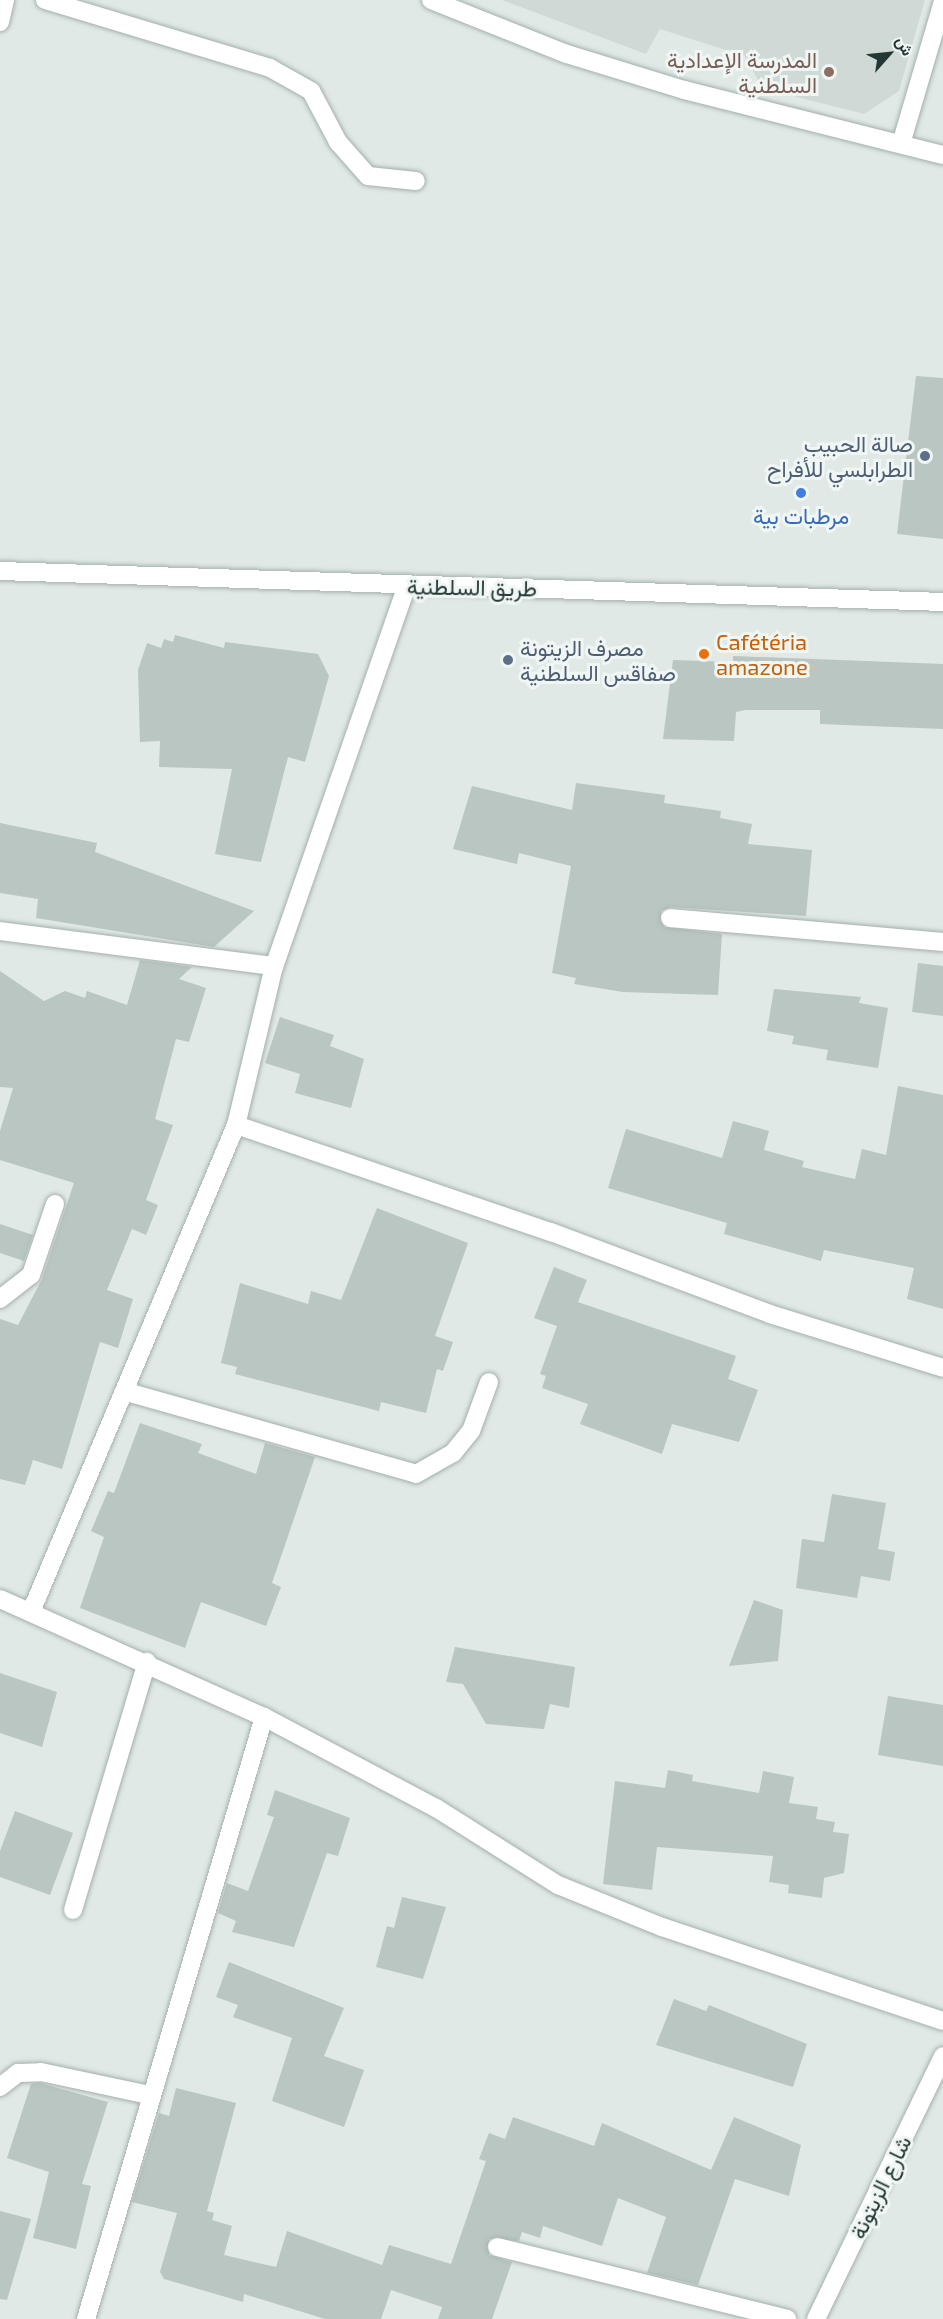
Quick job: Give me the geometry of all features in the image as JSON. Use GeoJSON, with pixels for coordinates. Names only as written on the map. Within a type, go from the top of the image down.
{"type":"FeatureCollection","features":[{"type":"Feature","properties":{"kind":"street"},"geometry":{"type":"LineString","coordinates":[[0,22],[5,0]]}},
{"type":"Feature","properties":{"kind":"street"},"geometry":{"type":"LineString","coordinates":[[45,0],[270,68],[310,91],[338,142],[368,176],[416,181]]}},
{"type":"Feature","properties":{"kind":"street"},"geometry":{"type":"LineString","coordinates":[[431,0],[567,54],[943,155]]}},
{"type":"Feature","properties":{"kind":"street"},"geometry":{"type":"LineString","coordinates":[[901,144],[943,1]]}},
{"type":"Feature","properties":{"kind":"street","name":"طريق السلطنية"},"geometry":{"type":"LineString","coordinates":[[0,571],[943,602]]}},
{"type":"Feature","properties":{"kind":"street"},"geometry":{"type":"LineString","coordinates":[[31,1612],[127,1392],[236,1125],[274,966],[407,585]]}},
{"type":"Feature","properties":{"kind":"street"},"geometry":{"type":"LineString","coordinates":[[670,918],[943,942]]}},
{"type":"Feature","properties":{"kind":"street"},"geometry":{"type":"LineString","coordinates":[[0,931],[274,966]]}},
{"type":"Feature","properties":{"kind":"street"},"geometry":{"type":"LineString","coordinates":[[236,1125],[551,1232],[770,1314],[943,1368]]}},
{"type":"Feature","properties":{"kind":"street"},"geometry":{"type":"LineString","coordinates":[[0,1299],[31,1275],[55,1204]]}},
{"type":"Feature","properties":{"kind":"street"},"geometry":{"type":"LineString","coordinates":[[127,1392],[416,1474],[453,1453],[471,1431],[489,1382]]}},
{"type":"Feature","properties":{"kind":"street"},"geometry":{"type":"LineString","coordinates":[[0,1599],[147,1662],[264,1717],[436,1808],[558,1885],[662,1927],[943,2021]]}},
{"type":"Feature","properties":{"kind":"street"},"geometry":{"type":"LineString","coordinates":[[73,1910],[147,1662]]}},
{"type":"Feature","properties":{"kind":"street"},"geometry":{"type":"LineString","coordinates":[[86,2319],[150,2095],[264,1717]]}},
{"type":"Feature","properties":{"kind":"street","name":"شارع الزيتونة"},"geometry":{"type":"LineString","coordinates":[[816,2319],[943,2055]]}},
{"type":"Feature","properties":{"kind":"street"},"geometry":{"type":"LineString","coordinates":[[0,2086],[18,2073],[41,2072],[150,2095]]}},
{"type":"Feature","properties":{"kind":"street"},"geometry":{"type":"LineString","coordinates":[[496,2247],[787,2319]]}},
{"type":"Feature","properties":{"kind":"shaded area","name":"المدرسة الإعدادية السلطنية"},"geometry":{"type":"Polygon","coordinates":[[[502,0],[925,0],[899,91],[864,114],[762,88],[745,56],[660,29],[646,54],[502,0]]]}},
{"type":"Feature","properties":{"kind":"building","name":"صالة الحبيب الطرابلسي للأفراح"},"geometry":{"type":"Polygon","coordinates":[[[916,376],[943,378],[943,539],[897,534],[916,376]]]}},
{"type":"Feature","properties":{"kind":"building"},"geometry":{"type":"Polygon","coordinates":[[[175,635],[224,648],[225,642],[318,654],[329,676],[305,762],[288,757],[261,862],[215,854],[232,769],[159,767],[160,741],[140,742],[138,670],[147,643],[161,648],[164,639],[173,642],[175,635]]]}},
{"type":"Feature","properties":{"kind":"building"},"geometry":{"type":"Polygon","coordinates":[[[733,656],[943,664],[943,729],[820,724],[820,710],[746,710],[736,712],[734,741],[663,739],[673,660],[733,662],[733,656]]]}},
{"type":"Feature","properties":{"kind":"building"},"geometry":{"type":"Polygon","coordinates":[[[576,783],[665,795],[664,803],[721,811],[720,818],[752,824],[748,844],[812,850],[806,916],[671,907],[661,911],[664,927],[722,934],[718,995],[623,992],[574,984],[576,978],[552,973],[571,866],[519,853],[517,864],[453,849],[472,786],[572,810],[576,783]]]}},
{"type":"Feature","properties":{"kind":"building"},"geometry":{"type":"Polygon","coordinates":[[[0,823],[97,843],[95,852],[254,911],[214,947],[36,918],[38,899],[0,893],[0,823]]]}},
{"type":"Feature","properties":{"kind":"building"},"geometry":{"type":"Polygon","coordinates":[[[140,960],[192,967],[179,979],[206,988],[189,1042],[176,1039],[155,1119],[173,1125],[146,1200],[158,1205],[146,1235],[132,1229],[107,1290],[133,1299],[118,1348],[100,1342],[62,1469],[33,1460],[25,1485],[0,1479],[0,1319],[18,1325],[42,1279],[74,1183],[0,1160],[0,1131],[13,1088],[0,1087],[0,971],[44,1001],[65,991],[85,998],[87,991],[127,1005],[140,960]]]}},
{"type":"Feature","properties":{"kind":"building"},"geometry":{"type":"Polygon","coordinates":[[[918,963],[943,966],[943,1016],[912,1012],[918,963]]]}},
{"type":"Feature","properties":{"kind":"building"},"geometry":{"type":"Polygon","coordinates":[[[774,989],[861,997],[859,1003],[888,1008],[878,1068],[826,1060],[828,1050],[792,1044],[794,1036],[767,1031],[774,989]]]}},
{"type":"Feature","properties":{"kind":"building"},"geometry":{"type":"Polygon","coordinates":[[[280,1017],[334,1035],[330,1046],[364,1059],[351,1108],[295,1093],[300,1074],[265,1063],[280,1017]]]}},
{"type":"Feature","properties":{"kind":"building"},"geometry":{"type":"Polygon","coordinates":[[[898,1086],[943,1095],[943,1309],[907,1299],[914,1268],[824,1250],[821,1261],[724,1234],[727,1223],[608,1188],[626,1129],[722,1158],[733,1121],[769,1131],[764,1150],[804,1161],[802,1167],[855,1179],[862,1149],[886,1155],[898,1086]]]}},
{"type":"Feature","properties":{"kind":"building"},"geometry":{"type":"Polygon","coordinates":[[[377,1208],[468,1243],[435,1336],[453,1342],[443,1371],[437,1369],[426,1413],[381,1402],[379,1411],[235,1374],[237,1367],[221,1363],[240,1283],[308,1304],[311,1291],[341,1300],[377,1208]]]}},
{"type":"Feature","properties":{"kind":"building"},"geometry":{"type":"Polygon","coordinates":[[[0,1224],[33,1235],[24,1261],[0,1253],[0,1224]]]}},
{"type":"Feature","properties":{"kind":"building"},"geometry":{"type":"Polygon","coordinates":[[[554,1267],[587,1280],[578,1302],[736,1356],[728,1379],[758,1390],[739,1442],[672,1424],[662,1454],[580,1424],[588,1404],[542,1388],[546,1376],[540,1374],[557,1326],[534,1318],[554,1267]]]}},
{"type":"Feature","properties":{"kind":"building"},"geometry":{"type":"Polygon","coordinates":[[[140,1423],[202,1444],[198,1453],[256,1474],[265,1443],[315,1457],[272,1583],[281,1587],[266,1626],[201,1602],[185,1648],[80,1608],[104,1537],[91,1531],[108,1491],[114,1493],[140,1423]]]}},
{"type":"Feature","properties":{"kind":"building"},"geometry":{"type":"Polygon","coordinates":[[[832,1494],[886,1503],[878,1549],[895,1552],[890,1581],[861,1576],[857,1598],[796,1588],[802,1539],[824,1542],[832,1494]]]}},
{"type":"Feature","properties":{"kind":"building"},"geometry":{"type":"Polygon","coordinates":[[[754,1600],[783,1610],[778,1661],[729,1666],[754,1600]]]}},
{"type":"Feature","properties":{"kind":"building"},"geometry":{"type":"Polygon","coordinates":[[[455,1647],[575,1667],[569,1708],[550,1704],[544,1729],[486,1724],[463,1684],[446,1682],[455,1647]]]}},
{"type":"Feature","properties":{"kind":"building"},"geometry":{"type":"Polygon","coordinates":[[[0,1673],[57,1692],[42,1747],[0,1733],[0,1673]]]}},
{"type":"Feature","properties":{"kind":"building"},"geometry":{"type":"Polygon","coordinates":[[[888,1696],[943,1705],[943,1766],[878,1755],[888,1696]]]}},
{"type":"Feature","properties":{"kind":"building"},"geometry":{"type":"Polygon","coordinates":[[[668,1770],[693,1775],[692,1781],[759,1793],[763,1771],[794,1777],[789,1803],[818,1807],[816,1819],[835,1822],[833,1832],[849,1834],[844,1873],[824,1878],[822,1898],[788,1893],[789,1885],[769,1882],[773,1856],[657,1847],[652,1890],[603,1884],[615,1781],[665,1788],[668,1770]]]}},
{"type":"Feature","properties":{"kind":"building"},"geometry":{"type":"Polygon","coordinates":[[[275,1790],[350,1818],[338,1856],[327,1853],[294,1947],[232,1932],[236,1921],[218,1913],[227,1883],[248,1891],[274,1817],[267,1815],[275,1790]]]}},
{"type":"Feature","properties":{"kind":"building"},"geometry":{"type":"Polygon","coordinates":[[[15,1811],[73,1833],[50,1895],[0,1877],[0,1851],[15,1811]]]}},
{"type":"Feature","properties":{"kind":"building"},"geometry":{"type":"Polygon","coordinates":[[[402,1897],[446,1907],[423,1979],[376,1967],[387,1926],[394,1928],[402,1897]]]}},
{"type":"Feature","properties":{"kind":"building"},"geometry":{"type":"Polygon","coordinates":[[[229,1962],[344,2008],[324,2056],[364,2070],[344,2127],[272,2101],[292,2038],[233,2017],[238,2005],[216,1997],[229,1962]]]}},
{"type":"Feature","properties":{"kind":"building"},"geometry":{"type":"Polygon","coordinates":[[[674,1999],[706,2011],[709,2005],[807,2044],[793,2087],[656,2045],[674,1999]]]}},
{"type":"Feature","properties":{"kind":"building"},"geometry":{"type":"Polygon","coordinates":[[[40,2083],[108,2102],[82,2184],[91,2186],[76,2249],[33,2238],[49,2172],[7,2158],[31,2084],[40,2083]]]}},
{"type":"Feature","properties":{"kind":"building"},"geometry":{"type":"Polygon","coordinates":[[[176,2088],[236,2103],[207,2211],[214,2213],[212,2220],[232,2226],[224,2255],[276,2267],[287,2231],[382,2265],[389,2245],[451,2264],[486,2161],[479,2159],[489,2133],[505,2139],[513,2117],[594,2146],[602,2123],[711,2170],[734,2117],[801,2145],[789,2196],[735,2179],[698,2285],[647,2273],[666,2217],[618,2198],[602,2246],[543,2226],[540,2238],[522,2232],[519,2241],[489,2239],[489,2255],[512,2262],[492,2319],[438,2319],[442,2307],[391,2290],[381,2319],[325,2319],[244,2294],[243,2302],[164,2279],[160,2272],[177,2213],[132,2202],[159,2113],[169,2116],[176,2088]]]}},
{"type":"Feature","properties":{"kind":"building"},"geometry":{"type":"Polygon","coordinates":[[[0,2211],[31,2219],[7,2300],[0,2299],[0,2211]]]}},
{"type":"Feature","properties":{"kind":"place","name":"المدرسة الإعدادية السلطنية"},"geometry":{"type":"Point","coordinates":[829,72]}},
{"type":"Feature","properties":{"kind":"place","name":"صالة الحبيب الطرابلسي للأفراح"},"geometry":{"type":"Point","coordinates":[925,456]}},
{"type":"Feature","properties":{"kind":"place","name":"مرطبات بية"},"geometry":{"type":"Point","coordinates":[801,493]}},
{"type":"Feature","properties":{"kind":"place","name":"Cafétéria amazone"},"geometry":{"type":"Point","coordinates":[704,654]}},
{"type":"Feature","properties":{"kind":"place","name":"مصرف الزيتونة صفاقس السلطنية"},"geometry":{"type":"Point","coordinates":[508,660]}}]}
